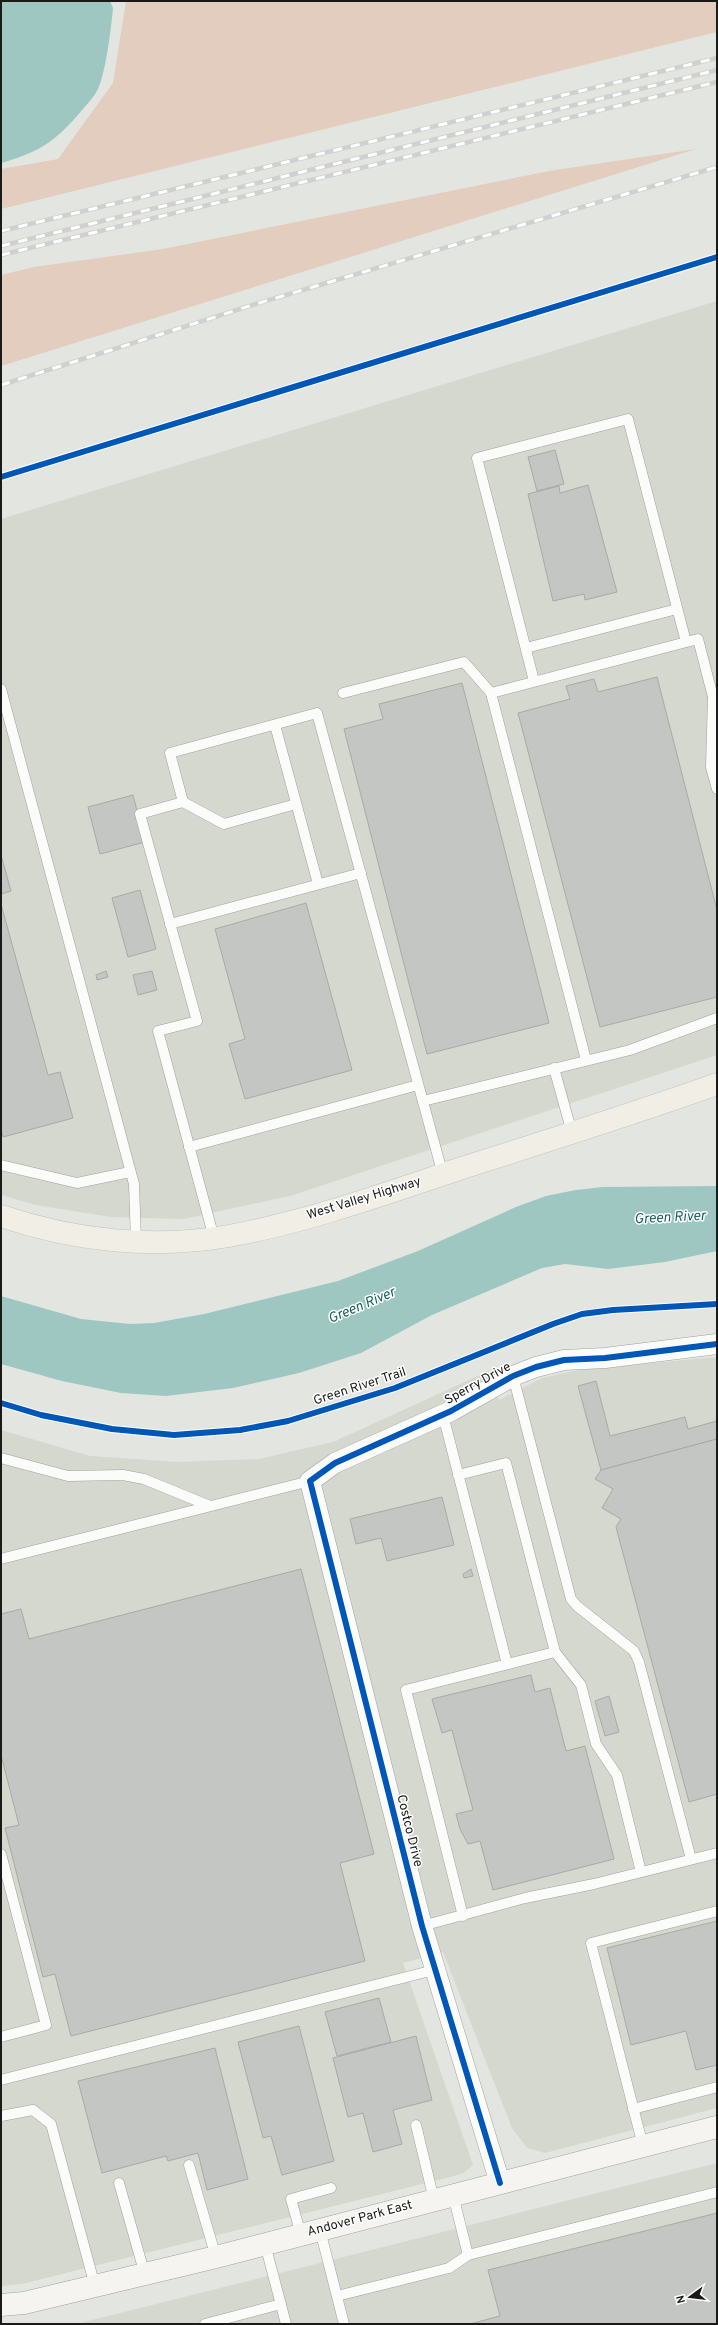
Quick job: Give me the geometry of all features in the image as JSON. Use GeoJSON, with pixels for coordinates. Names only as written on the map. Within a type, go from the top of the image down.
{"type":"FeatureCollection","features":[{"type":"Feature","properties":{"kind":"main road","name":"West Valley Highway"},"geometry":{"type":"LineString","coordinates":[[1,1216],[84,1237],[136,1241],[214,1238],[300,1218],[443,1175],[717,1084]]}},
{"type":"Feature","properties":{"kind":"street","name":"Sperry Drive"},"geometry":{"type":"LineString","coordinates":[[310,1481],[335,1463],[443,1415],[513,1376],[564,1360],[605,1358],[717,1344]]}},
{"type":"Feature","properties":{"kind":"street","name":"Costco Drive"},"geometry":{"type":"LineString","coordinates":[[310,1481],[422,1926],[434,1970],[500,2182]]}},
{"type":"Feature","properties":{"kind":"street","name":"Andover Park East"},"geometry":{"type":"LineString","coordinates":[[1,2305],[24,2303],[145,2275],[717,2127]]}},
{"type":"Feature","properties":{"kind":"lane"},"geometry":{"type":"LineString","coordinates":[[534,682],[477,458],[484,456],[628,419],[686,642]]}},
{"type":"Feature","properties":{"kind":"lane"},"geometry":{"type":"LineString","coordinates":[[526,648],[677,609]]}},
{"type":"Feature","properties":{"kind":"lane"},"geometry":{"type":"LineString","coordinates":[[491,692],[698,639],[715,699],[711,767],[717,789]]}},
{"type":"Feature","properties":{"kind":"lane"},"geometry":{"type":"LineString","coordinates":[[343,693],[464,662],[491,692],[586,1060]]}},
{"type":"Feature","properties":{"kind":"lane"},"geometry":{"type":"LineString","coordinates":[[1,689],[130,1172],[135,1194],[136,1241]]}},
{"type":"Feature","properties":{"kind":"lane"},"geometry":{"type":"LineString","coordinates":[[183,802],[170,753],[317,713],[443,1175]]}},
{"type":"Feature","properties":{"kind":"lane"},"geometry":{"type":"LineString","coordinates":[[275,725],[318,884]]}},
{"type":"Feature","properties":{"kind":"lane"},"geometry":{"type":"LineString","coordinates":[[214,1238],[158,1031],[196,1021],[140,814],[183,802],[224,824],[296,804]]}},
{"type":"Feature","properties":{"kind":"lane"},"geometry":{"type":"LineString","coordinates":[[170,924],[361,872]]}},
{"type":"Feature","properties":{"kind":"lane"},"geometry":{"type":"LineString","coordinates":[[423,1101],[630,1050],[717,1018]]}},
{"type":"Feature","properties":{"kind":"lane"},"geometry":{"type":"LineString","coordinates":[[554,1068],[572,1133]]}},
{"type":"Feature","properties":{"kind":"lane"},"geometry":{"type":"LineString","coordinates":[[189,1147],[418,1085]]}},
{"type":"Feature","properties":{"kind":"lane"},"geometry":{"type":"LineString","coordinates":[[1,1165],[77,1184],[130,1172]]}},
{"type":"Feature","properties":{"kind":"lane"},"geometry":{"type":"LineString","coordinates":[[513,1376],[571,1599],[577,1606],[634,1651],[639,1662],[691,1859]]}},
{"type":"Feature","properties":{"kind":"lane"},"geometry":{"type":"LineString","coordinates":[[443,1415],[507,1664]]}},
{"type":"Feature","properties":{"kind":"lane"},"geometry":{"type":"LineString","coordinates":[[1,1458],[68,1476],[123,1475],[144,1480],[210,1506]]}},
{"type":"Feature","properties":{"kind":"lane"},"geometry":{"type":"LineString","coordinates":[[458,1475],[506,1463],[555,1652],[581,1685],[596,1744],[617,1775],[642,1872]]}},
{"type":"Feature","properties":{"kind":"lane"},"geometry":{"type":"LineString","coordinates":[[1,1559],[310,1481]]}},
{"type":"Feature","properties":{"kind":"lane"},"geometry":{"type":"LineString","coordinates":[[463,1916],[406,1690],[555,1652]]}},
{"type":"Feature","properties":{"kind":"lane"},"geometry":{"type":"LineString","coordinates":[[422,1926],[525,1898],[642,1872],[717,1852]]}},
{"type":"Feature","properties":{"kind":"lane"},"geometry":{"type":"LineString","coordinates":[[1,1854],[46,2025],[1,2037]]}},
{"type":"Feature","properties":{"kind":"lane"},"geometry":{"type":"LineString","coordinates":[[643,2146],[591,1943],[717,1911]]}},
{"type":"Feature","properties":{"kind":"lane"},"geometry":{"type":"LineString","coordinates":[[1,2080],[434,1970]]}},
{"type":"Feature","properties":{"kind":"lane"},"geometry":{"type":"LineString","coordinates":[[633,2109],[717,2087]]}},
{"type":"Feature","properties":{"kind":"lane"},"geometry":{"type":"LineString","coordinates":[[1,2116],[33,2110],[51,2124],[95,2286]]}},
{"type":"Feature","properties":{"kind":"lane"},"geometry":{"type":"LineString","coordinates":[[416,2125],[443,2197],[468,2255]]}},
{"type":"Feature","properties":{"kind":"lane"},"geometry":{"type":"LineString","coordinates":[[189,2165],[216,2257]]}},
{"type":"Feature","properties":{"kind":"lane"},"geometry":{"type":"LineString","coordinates":[[119,2183],[145,2275]]}},
{"type":"Feature","properties":{"kind":"lane"},"geometry":{"type":"LineString","coordinates":[[331,2188],[291,2199],[310,2232],[337,2296],[344,2324]]}},
{"type":"Feature","properties":{"kind":"lane"},"geometry":{"type":"LineString","coordinates":[[337,2296],[449,2268],[468,2255],[717,2192]]}},
{"type":"Feature","properties":{"kind":"lane"},"geometry":{"type":"LineString","coordinates":[[265,2244],[286,2324]]}},
{"type":"Feature","properties":{"kind":"lane"},"geometry":{"type":"LineString","coordinates":[[205,2324],[281,2304]]}},
{"type":"Feature","properties":{"kind":"shaded area"},"geometry":{"type":"Polygon","coordinates":[[[126,1],[717,1],[717,32],[1,209],[1,169],[58,159],[113,83],[126,1]]]}},
{"type":"Feature","properties":{"kind":"shaded area"},"geometry":{"type":"Polygon","coordinates":[[[696,149],[1,366],[1,275],[34,267],[163,249],[549,171],[696,149]]]}},
{"type":"Feature","properties":{"kind":"shaded area"},"geometry":{"type":"Polygon","coordinates":[[[717,301],[717,1055],[290,1196],[183,1219],[111,1217],[36,1205],[1,1195],[1,519],[717,301]]]}},
{"type":"Feature","properties":{"kind":"shaded area"},"geometry":{"type":"Polygon","coordinates":[[[717,1357],[717,2108],[545,2153],[527,2148],[512,2128],[443,1952],[403,1963],[473,2165],[462,2174],[22,2284],[1,2286],[1,1430],[90,1456],[177,1462],[259,1459],[333,1442],[491,1370],[499,1400],[542,1378],[579,1370],[717,1357]]]}},
{"type":"Feature","properties":{"kind":"shaded area"},"geometry":{"type":"Polygon","coordinates":[[[717,2163],[717,2324],[76,2324],[296,2269],[717,2163]]]}},
{"type":"Feature","properties":{"kind":"water"},"geometry":{"type":"Polygon","coordinates":[[[1,1],[110,1],[113,8],[106,61],[101,81],[93,97],[74,120],[47,144],[15,159],[1,163],[1,1]]]}},
{"type":"Feature","properties":{"kind":"water","name":"Green River"},"geometry":{"type":"Polygon","coordinates":[[[717,1186],[717,1251],[665,1262],[608,1269],[565,1264],[542,1268],[432,1315],[361,1353],[299,1373],[233,1388],[166,1396],[121,1393],[62,1381],[1,1364],[1,1296],[81,1319],[130,1324],[154,1323],[204,1314],[338,1281],[418,1251],[516,1207],[546,1196],[576,1190],[603,1187],[717,1186]]]}},
{"type":"Feature","properties":{"kind":"building"},"geometry":{"type":"Polygon","coordinates":[[[555,450],[564,484],[537,491],[528,457],[555,450]]]}},
{"type":"Feature","properties":{"kind":"building"},"geometry":{"type":"Polygon","coordinates":[[[588,485],[617,592],[585,600],[584,594],[553,601],[528,494],[559,486],[560,493],[588,485]]]}},
{"type":"Feature","properties":{"kind":"building"},"geometry":{"type":"Polygon","coordinates":[[[657,677],[717,910],[717,997],[600,1027],[518,713],[570,699],[566,686],[594,679],[598,692],[657,677]]]}},
{"type":"Feature","properties":{"kind":"building"},"geometry":{"type":"Polygon","coordinates":[[[462,683],[549,1023],[427,1054],[344,729],[383,719],[379,704],[462,683]]]}},
{"type":"Feature","properties":{"kind":"building"},"geometry":{"type":"Polygon","coordinates":[[[133,795],[145,842],[100,854],[88,807],[133,795]]]}},
{"type":"Feature","properties":{"kind":"building"},"geometry":{"type":"Polygon","coordinates":[[[1,855],[11,891],[1,894],[1,855]]]}},
{"type":"Feature","properties":{"kind":"building"},"geometry":{"type":"Polygon","coordinates":[[[140,890],[156,949],[128,957],[112,898],[140,890]]]}},
{"type":"Feature","properties":{"kind":"building"},"geometry":{"type":"Polygon","coordinates":[[[306,903],[352,1070],[245,1099],[229,1044],[245,1039],[215,929],[306,903]]]}},
{"type":"Feature","properties":{"kind":"building"},"geometry":{"type":"Polygon","coordinates":[[[1,904],[48,1075],[60,1072],[73,1118],[3,1137],[1,1128],[1,904]]]}},
{"type":"Feature","properties":{"kind":"building"},"geometry":{"type":"Polygon","coordinates":[[[106,971],[108,977],[97,980],[96,975],[106,971]]]}},
{"type":"Feature","properties":{"kind":"building"},"geometry":{"type":"Polygon","coordinates":[[[152,971],[157,990],[138,995],[133,975],[152,971]]]}},
{"type":"Feature","properties":{"kind":"building"},"geometry":{"type":"Polygon","coordinates":[[[596,1381],[610,1436],[685,1417],[688,1429],[717,1421],[717,1439],[601,1470],[578,1386],[596,1381]]]}},
{"type":"Feature","properties":{"kind":"building"},"geometry":{"type":"Polygon","coordinates":[[[717,1439],[717,1794],[689,1802],[616,1527],[621,1519],[602,1508],[613,1489],[595,1479],[601,1470],[717,1439]]]}},
{"type":"Feature","properties":{"kind":"building"},"geometry":{"type":"Polygon","coordinates":[[[442,1497],[454,1545],[387,1561],[381,1538],[356,1544],[350,1519],[442,1497]]]}},
{"type":"Feature","properties":{"kind":"building"},"geometry":{"type":"Polygon","coordinates":[[[301,1569],[374,1854],[340,1863],[365,1961],[71,2036],[55,1974],[43,1977],[5,1828],[19,1825],[1,1755],[1,1614],[21,1609],[29,1639],[301,1569]]]}},
{"type":"Feature","properties":{"kind":"building"},"geometry":{"type":"Polygon","coordinates":[[[471,1569],[473,1576],[464,1578],[463,1574],[471,1569]]]}},
{"type":"Feature","properties":{"kind":"building"},"geometry":{"type":"Polygon","coordinates":[[[531,1675],[535,1692],[550,1688],[566,1751],[585,1746],[614,1859],[493,1890],[480,1841],[468,1844],[460,1829],[456,1814],[473,1810],[452,1730],[442,1733],[432,1699],[531,1675]]]}},
{"type":"Feature","properties":{"kind":"building"},"geometry":{"type":"Polygon","coordinates":[[[609,1696],[619,1732],[605,1736],[595,1701],[609,1696]]]}},
{"type":"Feature","properties":{"kind":"building"},"geometry":{"type":"Polygon","coordinates":[[[717,1921],[717,2065],[696,2070],[686,2031],[631,2045],[607,1948],[717,1921]]]}},
{"type":"Feature","properties":{"kind":"building"},"geometry":{"type":"Polygon","coordinates":[[[379,1998],[391,2042],[337,2056],[325,2012],[379,1998]]]}},
{"type":"Feature","properties":{"kind":"building"},"geometry":{"type":"Polygon","coordinates":[[[299,2026],[334,2161],[282,2175],[271,2136],[263,2138],[238,2042],[299,2026]]]}},
{"type":"Feature","properties":{"kind":"building"},"geometry":{"type":"Polygon","coordinates":[[[416,2036],[432,2100],[393,2110],[402,2144],[373,2152],[363,2113],[348,2117],[333,2058],[416,2036]]]}},
{"type":"Feature","properties":{"kind":"building"},"geometry":{"type":"Polygon","coordinates":[[[215,2048],[248,2179],[207,2190],[198,2153],[168,2161],[166,2156],[102,2173],[78,2081],[215,2048]]]}},
{"type":"Feature","properties":{"kind":"building"},"geometry":{"type":"Polygon","coordinates":[[[717,2213],[717,2324],[470,2324],[500,2316],[488,2270],[717,2213]]]}},
{"type":"Feature","properties":{"kind":"railway"},"geometry":{"type":"LineString","coordinates":[[1,231],[717,58]]}},
{"type":"Feature","properties":{"kind":"railway"},"geometry":{"type":"LineString","coordinates":[[1,246],[717,70]]}},
{"type":"Feature","properties":{"kind":"railway"},"geometry":{"type":"LineString","coordinates":[[1,255],[717,82]]}},
{"type":"Feature","properties":{"kind":"railway"},"geometry":{"type":"LineString","coordinates":[[1,385],[259,303],[717,167]]}},
{"type":"Feature","properties":{"kind":"cycle path"},"geometry":{"type":"LineString","coordinates":[[1,477],[717,257]]}},
{"type":"Feature","properties":{"kind":"cycle path","name":"Green River Trail"},"geometry":{"type":"LineString","coordinates":[[1,1403],[41,1415],[112,1429],[174,1435],[240,1430],[288,1421],[395,1388],[553,1324],[582,1314],[613,1310],[717,1304]]}},
{"type":"Feature","properties":{"kind":"cycle path"},"geometry":{"type":"LineString","coordinates":[[500,2183],[422,1926],[310,1481],[335,1463],[451,1411],[513,1376],[536,1367],[564,1360],[605,1358],[717,1344]]}}]}
